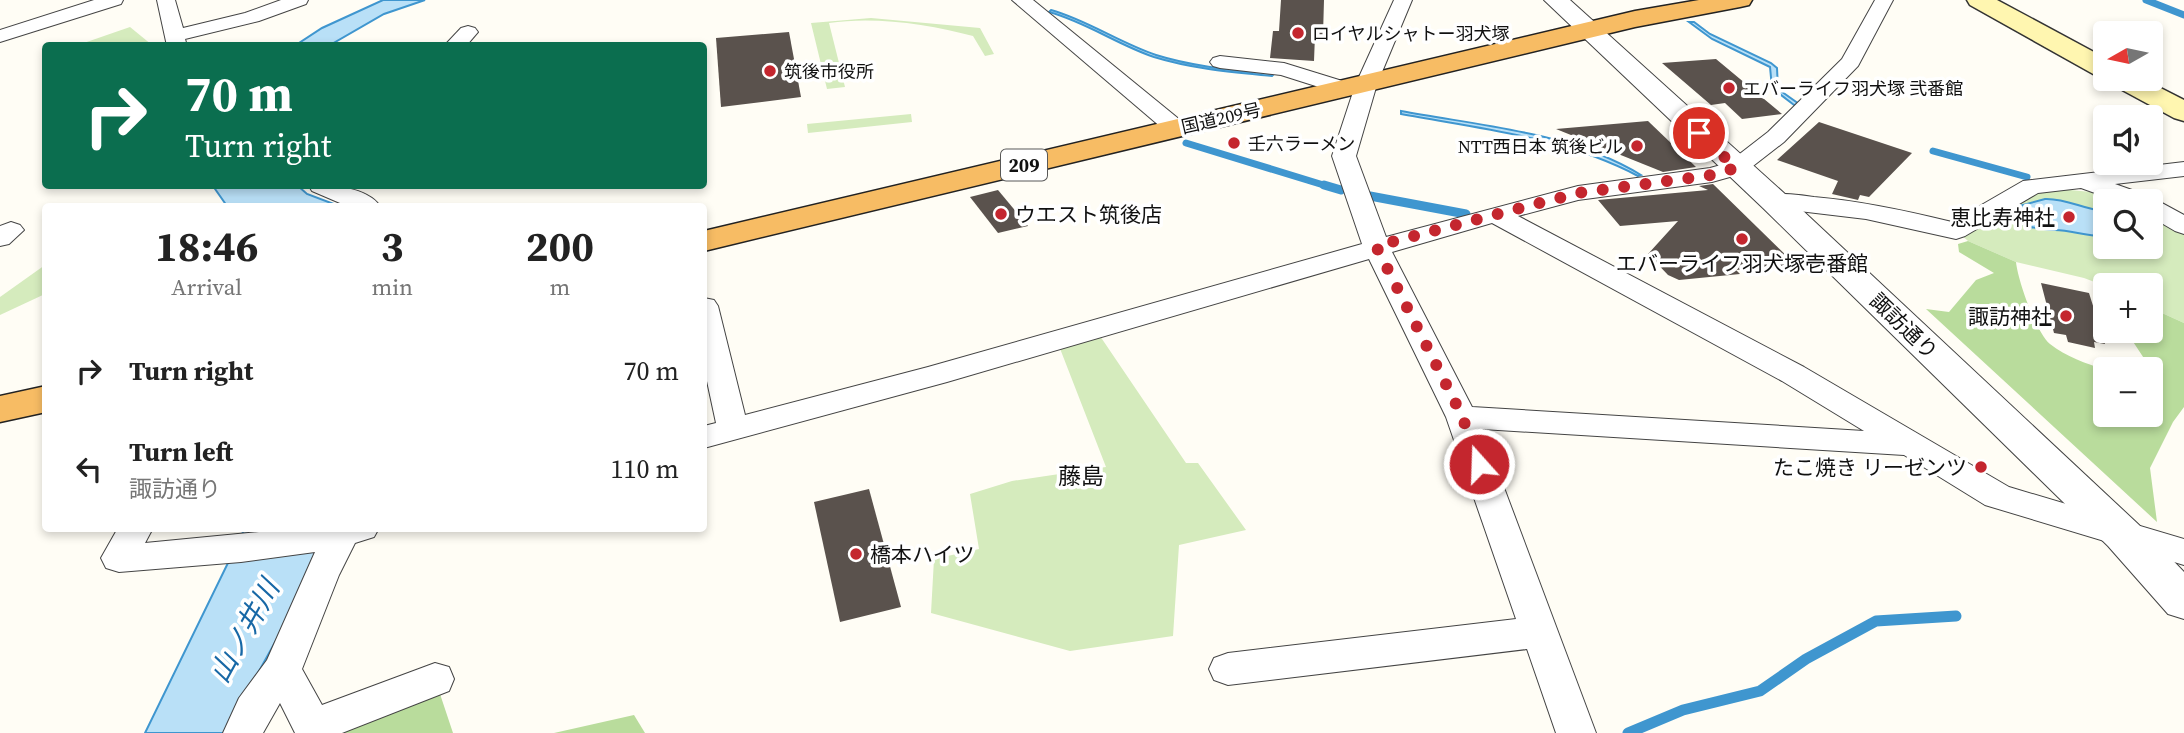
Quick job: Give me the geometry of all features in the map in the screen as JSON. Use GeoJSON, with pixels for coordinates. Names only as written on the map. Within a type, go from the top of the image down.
{"type":"FeatureCollection","features":[{"type":"Feature","properties":{"kind":"highway","name":"国道209号"},"geometry":{"type":"LineString","coordinates":[[707,240],[1635,19],[1740,0]]}},
{"type":"Feature","properties":{"kind":"highway"},"geometry":{"type":"LineString","coordinates":[[0,409],[42,400]]}},
{"type":"Feature","properties":{"kind":"main road"},"geometry":{"type":"LineString","coordinates":[[1979,0],[2093,62]]}},
{"type":"Feature","properties":{"kind":"main road"},"geometry":{"type":"LineString","coordinates":[[2145,91],[2184,112]]}},
{"type":"Feature","properties":{"kind":"street"},"geometry":{"type":"LineString","coordinates":[[0,36],[114,0]]}},
{"type":"Feature","properties":{"kind":"street"},"geometry":{"type":"LineString","coordinates":[[166,0],[176,41],[299,0]]}},
{"type":"Feature","properties":{"kind":"street"},"geometry":{"type":"LineString","coordinates":[[1021,0],[1177,128]]}},
{"type":"Feature","properties":{"kind":"street"},"geometry":{"type":"LineString","coordinates":[[1404,0],[1355,86],[1344,156],[1376,246],[1462,416],[1576,733]]}},
{"type":"Feature","properties":{"kind":"street","name":"諏訪通り"},"geometry":{"type":"LineString","coordinates":[[1556,0],[1774,201],[2123,536],[2184,601]]}},
{"type":"Feature","properties":{"kind":"street"},"geometry":{"type":"LineString","coordinates":[[707,436],[936,375],[1376,246],[1578,193],[1712,175],[1736,168],[1776,137],[1851,62],[1884,0]]}},
{"type":"Feature","properties":{"kind":"street"},"geometry":{"type":"LineString","coordinates":[[1220,62],[1284,69],[1355,86]]}},
{"type":"Feature","properties":{"kind":"street"},"geometry":{"type":"LineString","coordinates":[[1774,201],[1833,205],[1912,219],[1956,231],[2032,186],[2184,169]]}},
{"type":"Feature","properties":{"kind":"street"},"geometry":{"type":"LineString","coordinates":[[2086,181],[2108,189]]}},
{"type":"Feature","properties":{"kind":"street"},"geometry":{"type":"LineString","coordinates":[[328,189],[360,203]]}},
{"type":"Feature","properties":{"kind":"street"},"geometry":{"type":"LineString","coordinates":[[2163,213],[2184,226]]}},
{"type":"Feature","properties":{"kind":"street"},"geometry":{"type":"LineString","coordinates":[[1495,215],[1793,374],[1997,496],[2123,536],[2184,552]]}},
{"type":"Feature","properties":{"kind":"street"},"geometry":{"type":"LineString","coordinates":[[707,319],[733,429]]}},
{"type":"Feature","properties":{"kind":"street"},"geometry":{"type":"LineString","coordinates":[[1462,416],[1912,444]]}},
{"type":"Feature","properties":{"kind":"street"},"geometry":{"type":"LineString","coordinates":[[134,532],[119,558],[235,549],[345,532]]}},
{"type":"Feature","properties":{"kind":"street"},"geometry":{"type":"LineString","coordinates":[[243,733],[253,710],[283,669],[321,575],[345,532]]}},
{"type":"Feature","properties":{"kind":"street"},"geometry":{"type":"LineString","coordinates":[[1228,669],[1539,632]]}},
{"type":"Feature","properties":{"kind":"street"},"geometry":{"type":"LineString","coordinates":[[283,669],[314,730],[435,679]]}},
{"type":"Feature","properties":{"kind":"green space"},"geometry":{"type":"Polygon","coordinates":[[[871,18],[980,28],[994,54],[985,56],[973,36],[939,28],[864,20],[829,23],[845,87],[827,89],[811,23],[871,18]]]}},
{"type":"Feature","properties":{"kind":"green space"},"geometry":{"type":"Polygon","coordinates":[[[130,27],[148,42],[87,42],[130,27]]]}},
{"type":"Feature","properties":{"kind":"green space"},"geometry":{"type":"Polygon","coordinates":[[[911,114],[912,122],[808,133],[807,124],[911,114]]]}},
{"type":"Feature","properties":{"kind":"green space"},"geometry":{"type":"Polygon","coordinates":[[[2038,187],[2093,192],[2093,259],[2163,259],[2163,216],[2184,229],[2184,323],[2163,313],[2163,273],[2093,273],[2093,281],[2016,262],[1968,241],[1959,233],[2038,187]]]}},
{"type":"Feature","properties":{"kind":"green space"},"geometry":{"type":"Polygon","coordinates":[[[1968,241],[2016,262],[2028,306],[2045,338],[2056,349],[2093,365],[2093,427],[2163,427],[2163,357],[2143,357],[2134,343],[2163,343],[2163,313],[2184,323],[2184,407],[2173,422],[2150,468],[2157,522],[1926,309],[1949,312],[1976,280],[1994,273],[1959,252],[1958,244],[1968,241]]]}},
{"type":"Feature","properties":{"kind":"green space"},"geometry":{"type":"Polygon","coordinates":[[[42,267],[42,295],[0,315],[0,297],[42,267]]]}},
{"type":"Feature","properties":{"kind":"green space"},"geometry":{"type":"Polygon","coordinates":[[[1100,336],[1186,463],[1198,463],[1246,530],[1179,545],[1173,636],[1070,651],[931,613],[934,559],[979,549],[970,494],[1012,481],[1106,467],[1059,346],[1100,336]]]}},
{"type":"Feature","properties":{"kind":"green space"},"geometry":{"type":"Polygon","coordinates":[[[439,691],[453,733],[337,733],[439,691]]]}},
{"type":"Feature","properties":{"kind":"green space"},"geometry":{"type":"Polygon","coordinates":[[[634,715],[645,733],[554,733],[634,715]]]}},
{"type":"Feature","properties":{"kind":"water"},"geometry":{"type":"Polygon","coordinates":[[[383,0],[425,0],[384,14],[335,42],[301,42],[322,28],[383,0]]]}},
{"type":"Feature","properties":{"kind":"water"},"geometry":{"type":"Polygon","coordinates":[[[1051,10],[1156,55],[1199,65],[1274,74],[1272,76],[1213,70],[1154,57],[1049,12],[1051,10]]]}},
{"type":"Feature","properties":{"kind":"water"},"geometry":{"type":"Polygon","coordinates":[[[1689,22],[1694,22],[1710,34],[1771,63],[1777,68],[1778,89],[1799,104],[1794,105],[1772,88],[1770,67],[1712,39],[1689,22]]]}},
{"type":"Feature","properties":{"kind":"water"},"geometry":{"type":"Polygon","coordinates":[[[1401,111],[1525,132],[1555,140],[1585,149],[1641,175],[1552,143],[1401,114],[1401,111]]]}},
{"type":"Feature","properties":{"kind":"water"},"geometry":{"type":"Polygon","coordinates":[[[215,189],[301,189],[307,194],[331,203],[225,203],[215,189]]]}},
{"type":"Feature","properties":{"kind":"water"},"geometry":{"type":"Polygon","coordinates":[[[2045,199],[2061,200],[2093,209],[2093,235],[2019,223],[2008,215],[2016,207],[2045,199]]]}},
{"type":"Feature","properties":{"kind":"water","name":"山ノ井川"},"geometry":{"type":"Polygon","coordinates":[[[243,532],[333,532],[318,565],[258,673],[232,733],[145,733],[243,532]]]}},
{"type":"Feature","properties":{"kind":"building","name":"ロイヤルシャトー羽犬塚"},"geometry":{"type":"Polygon","coordinates":[[[1281,0],[1324,0],[1323,35],[1315,35],[1314,61],[1270,58],[1273,31],[1279,31],[1281,0]]]}},
{"type":"Feature","properties":{"kind":"building","name":"筑後市役所"},"geometry":{"type":"Polygon","coordinates":[[[789,32],[801,97],[721,107],[716,38],[789,32]]]}},
{"type":"Feature","properties":{"kind":"building","name":"エバーライフ羽犬塚 弐番館"},"geometry":{"type":"Polygon","coordinates":[[[1716,59],[1782,114],[1742,119],[1725,103],[1711,105],[1662,63],[1716,59]]]}},
{"type":"Feature","properties":{"kind":"building","name":"NTT西日本 筑後ビル"},"geometry":{"type":"Polygon","coordinates":[[[1648,121],[1696,167],[1663,172],[1556,129],[1648,121]]]}},
{"type":"Feature","properties":{"kind":"building"},"geometry":{"type":"Polygon","coordinates":[[[1819,122],[1912,153],[1869,197],[1860,195],[1858,200],[1832,194],[1838,181],[1777,160],[1819,122]]]}},
{"type":"Feature","properties":{"kind":"building","name":"エバーライフ羽犬塚壱番館"},"geometry":{"type":"Polygon","coordinates":[[[1713,184],[1796,265],[1736,270],[1740,274],[1679,280],[1668,275],[1648,254],[1678,221],[1620,226],[1598,200],[1708,190],[1699,186],[1713,184]]]}},
{"type":"Feature","properties":{"kind":"building","name":"ウエスト筑後店"},"geometry":{"type":"Polygon","coordinates":[[[998,190],[1028,226],[998,233],[970,197],[998,190]]]}},
{"type":"Feature","properties":{"kind":"building","name":"諏訪神社"},"geometry":{"type":"Polygon","coordinates":[[[2041,283],[2089,293],[2093,306],[2095,348],[2068,342],[2066,335],[2054,333],[2041,283]]]}},
{"type":"Feature","properties":{"kind":"building","name":"橋本ハイツ"},"geometry":{"type":"Polygon","coordinates":[[[869,489],[901,607],[840,622],[814,502],[869,489]]]}},
{"type":"Feature","properties":{"kind":"waterway"},"geometry":{"type":"LineString","coordinates":[[2146,0],[2184,15]]}},
{"type":"Feature","properties":{"kind":"waterway"},"geometry":{"type":"LineString","coordinates":[[1186,143],[1330,187]]}},
{"type":"Feature","properties":{"kind":"waterway"},"geometry":{"type":"LineString","coordinates":[[1933,151],[2027,177]]}},
{"type":"Feature","properties":{"kind":"waterway"},"geometry":{"type":"LineString","coordinates":[[1324,185],[1341,190]]}},
{"type":"Feature","properties":{"kind":"waterway"},"geometry":{"type":"LineString","coordinates":[[1370,196],[1466,214]]}},
{"type":"Feature","properties":{"kind":"waterway"},"geometry":{"type":"LineString","coordinates":[[1628,733],[1683,710],[1760,691],[1806,659],[1876,621],[1956,616]]}},
{"type":"Feature","properties":{"kind":"place","name":"ロイヤルシャトー羽犬塚"},"geometry":{"type":"Point","coordinates":[1298,33]}},
{"type":"Feature","properties":{"kind":"place","name":"筑後市役所"},"geometry":{"type":"Point","coordinates":[770,71]}},
{"type":"Feature","properties":{"kind":"place","name":"エバーライフ羽犬塚 弐番館"},"geometry":{"type":"Point","coordinates":[1729,88]}},
{"type":"Feature","properties":{"kind":"place","name":"壬六ラーメン"},"geometry":{"type":"Point","coordinates":[1234,143]}},
{"type":"Feature","properties":{"kind":"place","name":"NTT西日本 筑後ビル"},"geometry":{"type":"Point","coordinates":[1637,146]}},
{"type":"Feature","properties":{"kind":"place","name":"ウエスト筑後店"},"geometry":{"type":"Point","coordinates":[1001,214]}},
{"type":"Feature","properties":{"kind":"place","name":"恵比寿神社"},"geometry":{"type":"Point","coordinates":[2069,217]}},
{"type":"Feature","properties":{"kind":"place","name":"エバーライフ羽犬塚壱番館"},"geometry":{"type":"Point","coordinates":[1742,239]}},
{"type":"Feature","properties":{"kind":"place","name":"諏訪神社"},"geometry":{"type":"Point","coordinates":[2066,316]}},
{"type":"Feature","properties":{"kind":"place","name":"たこ焼き リーゼンツ"},"geometry":{"type":"Point","coordinates":[1981,467]}},
{"type":"Feature","properties":{"kind":"place","name":"橋本ハイツ"},"geometry":{"type":"Point","coordinates":[856,554]}},
{"type":"Feature","properties":{"kind":"district","name":"藤島"},"geometry":{"type":"Point","coordinates":[1081,476]}},
{"type":"Feature","properties":{"kind":"route"},"geometry":{"type":"LineString","coordinates":[[1479,464],[1462,416],[1376,246],[1578,193],[1712,175],[1736,168],[1699,133]]}}]}
